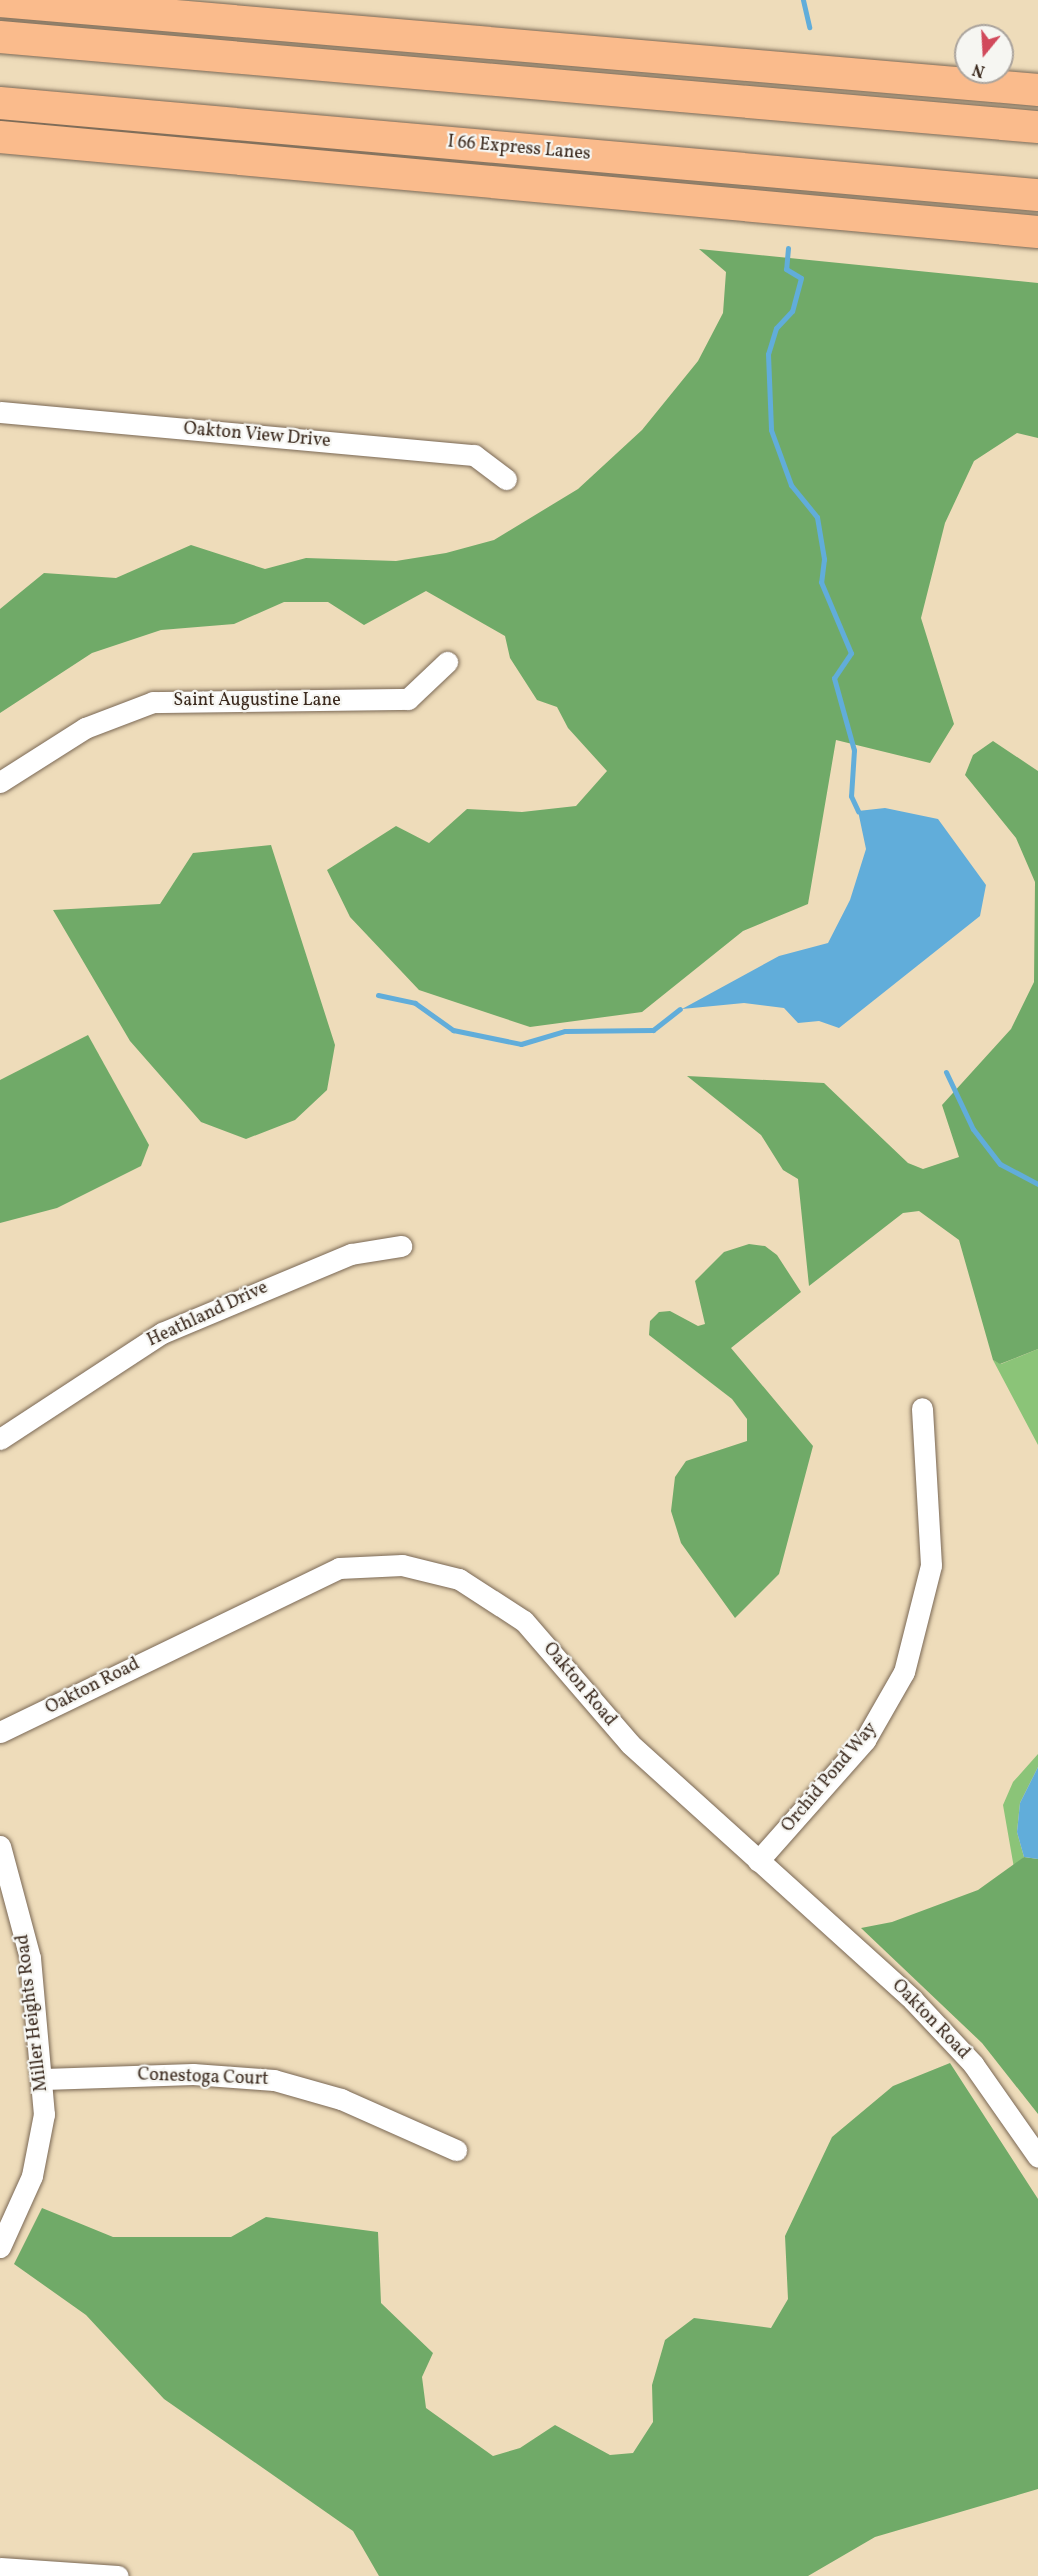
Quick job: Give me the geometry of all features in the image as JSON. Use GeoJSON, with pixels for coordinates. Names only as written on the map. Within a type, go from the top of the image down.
{"type":"FeatureCollection","features":[{"type":"Feature","properties":{"kind":"highway"},"geometry":{"type":"LineString","coordinates":[[0,1],[1038,90]]}},
{"type":"Feature","properties":{"kind":"highway"},"geometry":{"type":"LineString","coordinates":[[0,37],[1038,127]]}},
{"type":"Feature","properties":{"kind":"highway","name":"I 66 Express Lanes"},"geometry":{"type":"LineString","coordinates":[[0,103],[1038,195]]}},
{"type":"Feature","properties":{"kind":"highway"},"geometry":{"type":"LineString","coordinates":[[0,137],[1038,232]]}},
{"type":"Feature","properties":{"kind":"street","name":"Oakton View Drive"},"geometry":{"type":"LineString","coordinates":[[0,412],[474,455],[506,479]]}},
{"type":"Feature","properties":{"kind":"street","name":"Saint Augustine Lane"},"geometry":{"type":"LineString","coordinates":[[0,782],[85,728],[153,702],[408,699],[447,662]]}},
{"type":"Feature","properties":{"kind":"street","name":"Heathland Drive"},"geometry":{"type":"LineString","coordinates":[[0,1439],[162,1333],[351,1254],[401,1246]]}},
{"type":"Feature","properties":{"kind":"street","name":"Orchid Pond Way"},"geometry":{"type":"LineString","coordinates":[[758,1862],[866,1740],[904,1672],[932,1565],[922,1408]]}},
{"type":"Feature","properties":{"kind":"street","name":"Oakton Road"},"geometry":{"type":"LineString","coordinates":[[0,1732],[316,1576],[360,1564],[402,1565],[459,1579],[508,1607],[630,1744],[953,2041],[1038,2157]]}},
{"type":"Feature","properties":{"kind":"street","name":"Miller Heights Road"},"geometry":{"type":"LineString","coordinates":[[0,1846],[30,1958],[44,2079],[44,2114],[32,2176],[0,2247]]}},
{"type":"Feature","properties":{"kind":"street","name":"Conestoga Court"},"geometry":{"type":"LineString","coordinates":[[44,2079],[193,2074],[274,2080],[340,2099],[456,2150]]}},
{"type":"Feature","properties":{"kind":"street"},"geometry":{"type":"LineString","coordinates":[[0,2568],[118,2576]]}},
{"type":"Feature","properties":{"kind":"green space"},"geometry":{"type":"Polygon","coordinates":[[[699,249],[1038,283],[1038,438],[1017,433],[974,461],[945,523],[921,618],[954,724],[930,763],[836,740],[808,904],[743,931],[642,1012],[530,1027],[419,990],[350,917],[327,870],[396,826],[429,843],[467,809],[522,812],[576,806],[607,771],[568,728],[557,707],[537,700],[510,658],[505,636],[426,591],[364,625],[328,602],[284,602],[234,624],[161,630],[92,653],[0,713],[0,609],[44,573],[116,578],[191,545],[265,569],[306,558],[396,561],[446,553],[494,540],[578,489],[642,430],[698,361],[723,313],[726,272],[699,249]]]}},
{"type":"Feature","properties":{"kind":"green space"},"geometry":{"type":"Polygon","coordinates":[[[993,741],[1038,771],[1038,1349],[1000,1364],[993,1360],[959,1240],[919,1211],[903,1213],[809,1286],[798,1179],[783,1170],[761,1135],[687,1076],[824,1083],[908,1163],[923,1169],[959,1157],[942,1105],[1011,1029],[1034,982],[1035,882],[1016,838],[965,775],[973,755],[993,741]]]}},
{"type":"Feature","properties":{"kind":"green space"},"geometry":{"type":"Polygon","coordinates":[[[271,845],[335,1045],[327,1090],[295,1120],[246,1139],[201,1122],[130,1041],[53,910],[160,904],[193,853],[271,845]]]}},
{"type":"Feature","properties":{"kind":"green space"},"geometry":{"type":"Polygon","coordinates":[[[88,1035],[149,1145],[141,1166],[57,1208],[0,1223],[0,1080],[88,1035]]]}},
{"type":"Feature","properties":{"kind":"green space"},"geometry":{"type":"Polygon","coordinates":[[[749,1244],[765,1246],[777,1255],[801,1292],[731,1348],[813,1446],[779,1574],[735,1618],[681,1543],[671,1511],[675,1477],[686,1461],[747,1441],[747,1419],[732,1399],[649,1335],[650,1321],[659,1312],[670,1311],[698,1326],[705,1324],[695,1281],[724,1252],[749,1244]]]}},
{"type":"Feature","properties":{"kind":"green space"},"geometry":{"type":"Polygon","coordinates":[[[1038,1349],[1038,1445],[993,1360],[1001,1364],[1038,1349]]]}},
{"type":"Feature","properties":{"kind":"green space"},"geometry":{"type":"Polygon","coordinates":[[[1038,1754],[1038,1767],[1020,1803],[1017,1832],[1024,1857],[1014,1868],[1003,1805],[1013,1782],[1038,1754]]]}},
{"type":"Feature","properties":{"kind":"green space"},"geometry":{"type":"Polygon","coordinates":[[[1024,1857],[1038,1859],[1038,2114],[982,2043],[861,1928],[892,1922],[978,1890],[1024,1857]]]}},
{"type":"Feature","properties":{"kind":"green space"},"geometry":{"type":"Polygon","coordinates":[[[950,2063],[1038,2199],[1038,2489],[875,2537],[808,2576],[379,2576],[353,2531],[164,2399],[86,2315],[14,2264],[42,2208],[113,2237],[231,2237],[266,2217],[378,2232],[381,2303],[433,2353],[422,2377],[426,2408],[493,2456],[520,2448],[555,2425],[610,2455],[633,2453],[653,2422],[652,2385],[665,2340],[694,2318],[771,2328],[788,2299],[785,2236],[832,2137],[893,2086],[950,2063]]]}},
{"type":"Feature","properties":{"kind":"water"},"geometry":{"type":"Polygon","coordinates":[[[885,808],[938,819],[986,885],[980,916],[839,1028],[819,1021],[798,1023],[784,1008],[744,1003],[682,1009],[779,956],[828,943],[850,900],[866,849],[858,811],[885,808]]]}},
{"type":"Feature","properties":{"kind":"water"},"geometry":{"type":"Polygon","coordinates":[[[1038,1767],[1038,1859],[1024,1857],[1017,1832],[1020,1803],[1038,1767]]]}},
{"type":"Feature","properties":{"kind":"waterway"},"geometry":{"type":"LineString","coordinates":[[803,0],[809,27]]}},
{"type":"Feature","properties":{"kind":"waterway"},"geometry":{"type":"LineString","coordinates":[[788,248],[786,269],[801,278],[792,311],[776,328],[768,354],[771,430],[791,485],[817,517],[824,559],[821,582],[851,653],[834,678],[854,750],[851,796],[858,811]]}},
{"type":"Feature","properties":{"kind":"waterway"},"geometry":{"type":"LineString","coordinates":[[378,995],[415,1003],[453,1030],[521,1044],[565,1031],[653,1030],[680,1009]]}},
{"type":"Feature","properties":{"kind":"waterway"},"geometry":{"type":"LineString","coordinates":[[946,1072],[973,1129],[1000,1164],[1038,1184]]}}]}
